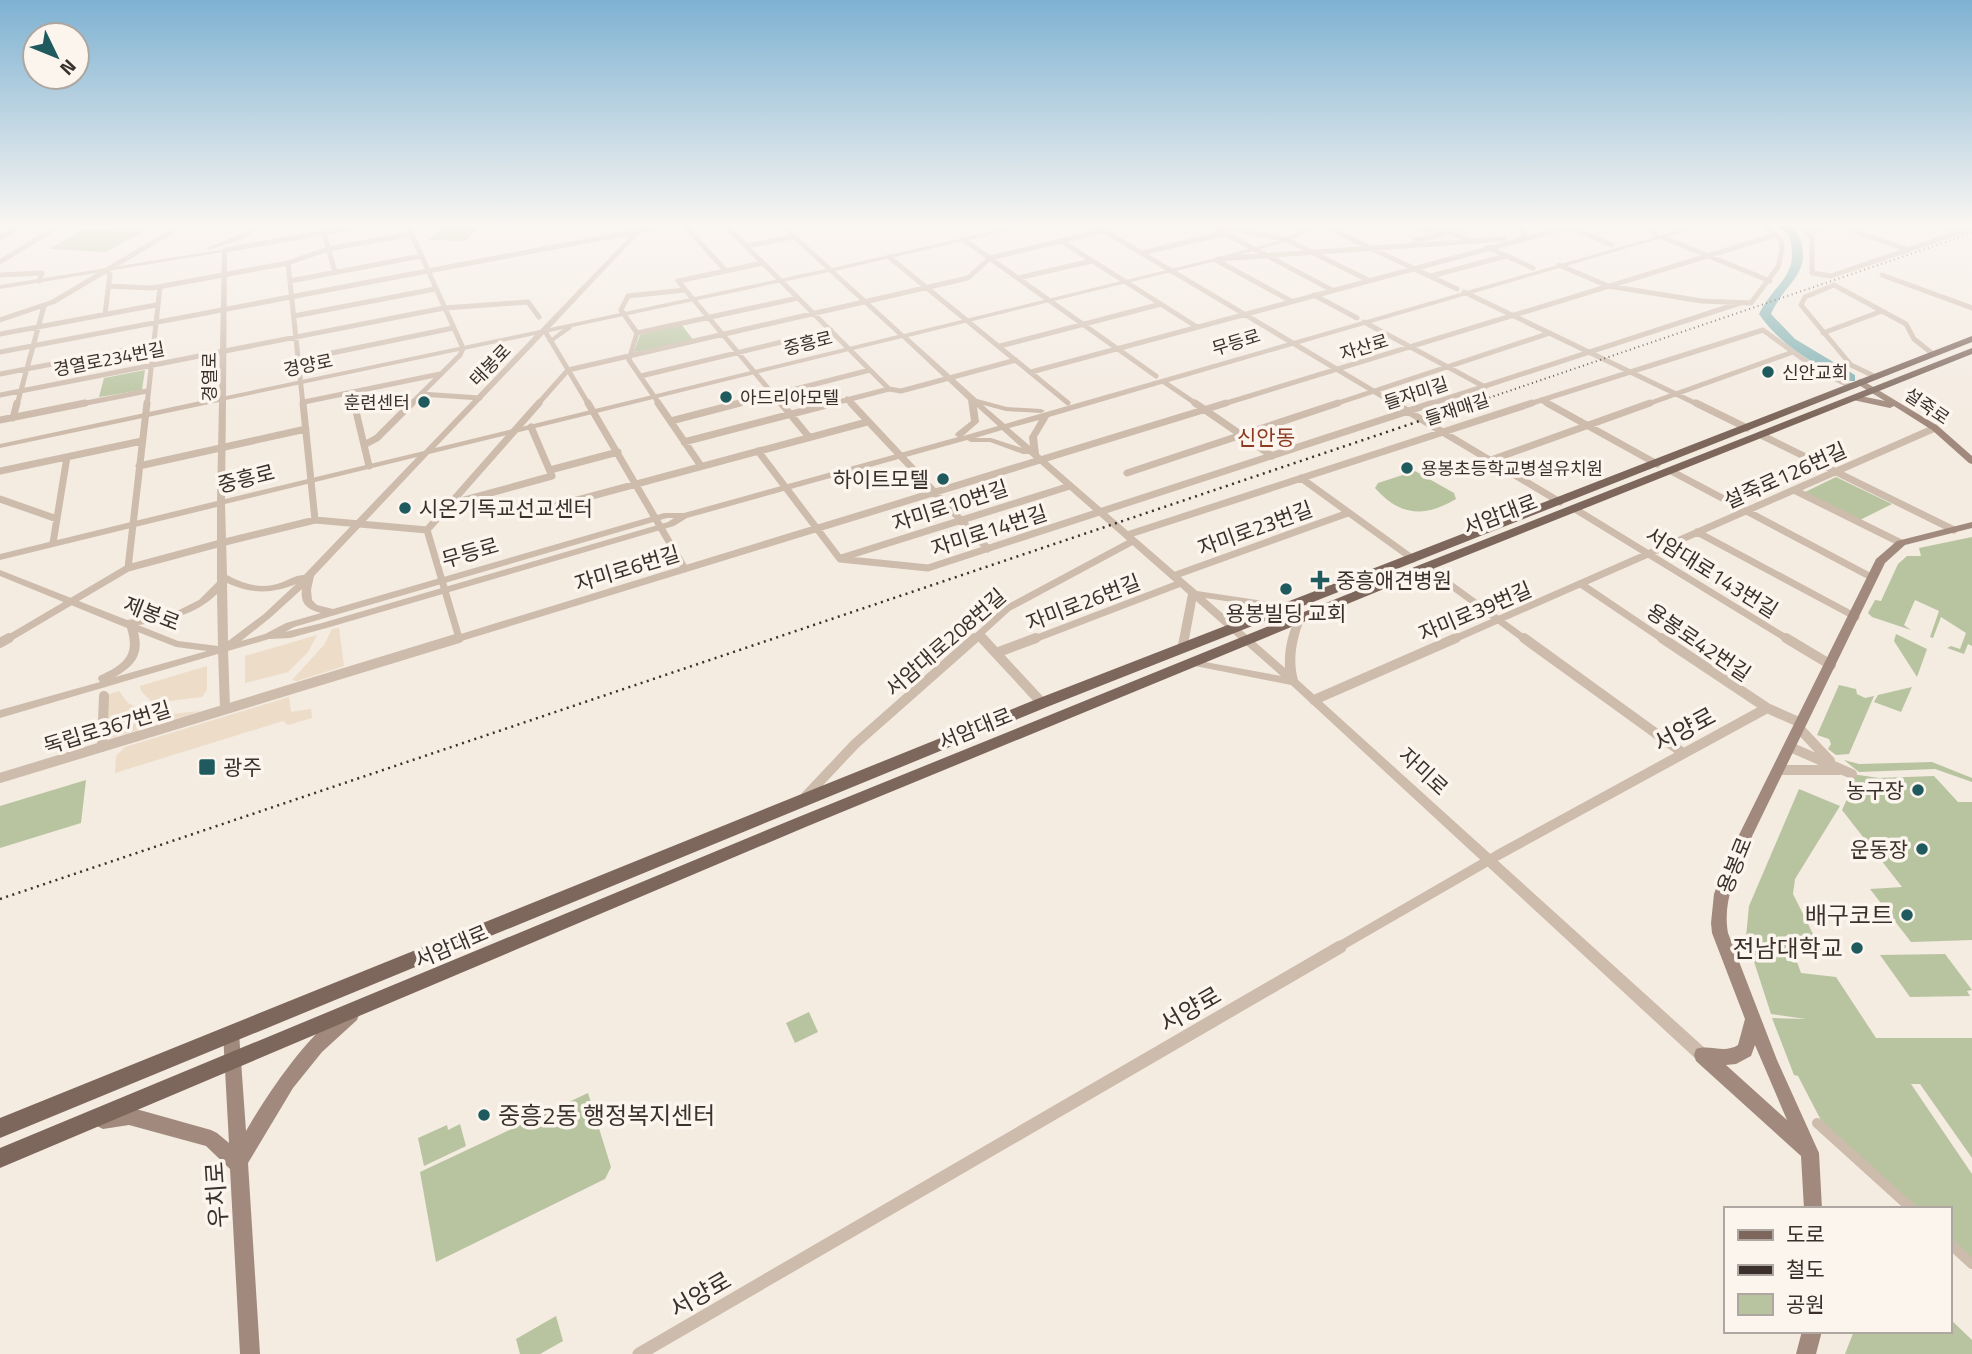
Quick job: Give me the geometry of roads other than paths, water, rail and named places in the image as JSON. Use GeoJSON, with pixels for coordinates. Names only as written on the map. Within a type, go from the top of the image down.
{"type":"FeatureCollection","features":[{"type":"Feature","properties":{"kind":"main road","name":"서암대로"},"geometry":{"type":"LineString","coordinates":[[0,1128],[1042,703],[1972,339]]}},
{"type":"Feature","properties":{"kind":"main road","name":"서암대로"},"geometry":{"type":"LineString","coordinates":[[0,1158],[802,822],[1426,567],[1972,351]]}},
{"type":"Feature","properties":{"kind":"main road","name":"설죽로"},"geometry":{"type":"LineString","coordinates":[[1854,385],[1866,394],[1905,409],[1935,428],[1972,461]]}},
{"type":"Feature","properties":{"kind":"main road"},"geometry":{"type":"LineString","coordinates":[[1889,385],[1905,409]]}},
{"type":"Feature","properties":{"kind":"main road"},"geometry":{"type":"LineString","coordinates":[[1866,394],[1905,409]]}},
{"type":"Feature","properties":{"kind":"main road"},"geometry":{"type":"LineString","coordinates":[[1901,543],[1972,525]]}},
{"type":"Feature","properties":{"kind":"main road","name":"용봉로"},"geometry":{"type":"LineString","coordinates":[[1813,1207],[1810,1153],[1720,933],[1717,912],[1735,857],[1873,578],[1885,555],[1901,543]]}},
{"type":"Feature","properties":{"kind":"main road"},"geometry":{"type":"LineString","coordinates":[[86,1123],[129,1116],[211,1139],[238,1164],[264,1114],[319,1040],[357,1010]]}},
{"type":"Feature","properties":{"kind":"main road"},"geometry":{"type":"LineString","coordinates":[[1702,1055],[1729,1058],[1745,1050],[1753,1017]]}},
{"type":"Feature","properties":{"kind":"main road","name":"우치로"},"geometry":{"type":"LineString","coordinates":[[231,1033],[250,1354]]}},
{"type":"Feature","properties":{"kind":"main road","name":"자미로"},"geometry":{"type":"LineString","coordinates":[[1702,1055],[1810,1153]]}},
{"type":"Feature","properties":{"kind":"main road"},"geometry":{"type":"LineString","coordinates":[[1806,1354],[1811,1333]]}},
{"type":"Feature","properties":{"kind":"street"},"geometry":{"type":"LineString","coordinates":[[0,320],[44,306],[73,289]]}},
{"type":"Feature","properties":{"kind":"street"},"geometry":{"type":"LineString","coordinates":[[105,314],[108,289]]}},
{"type":"Feature","properties":{"kind":"street"},"geometry":{"type":"LineString","coordinates":[[159,289],[128,568],[315,520],[427,530]]}},
{"type":"Feature","properties":{"kind":"street","name":"경열로"},"geometry":{"type":"LineString","coordinates":[[223,650],[221,502],[226,289]]}},
{"type":"Feature","properties":{"kind":"street"},"geometry":{"type":"LineString","coordinates":[[291,289],[315,520]]}},
{"type":"Feature","properties":{"kind":"street"},"geometry":{"type":"LineString","coordinates":[[0,352],[333,289]]}},
{"type":"Feature","properties":{"kind":"street"},"geometry":{"type":"LineString","coordinates":[[294,316],[434,289]]}},
{"type":"Feature","properties":{"kind":"street"},"geometry":{"type":"LineString","coordinates":[[364,445],[377,438],[460,355],[463,348],[435,289]]}},
{"type":"Feature","properties":{"kind":"street","name":"태봉로"},"geometry":{"type":"LineString","coordinates":[[223,650],[267,616],[585,289]]}},
{"type":"Feature","properties":{"kind":"street","name":"경양로"},"geometry":{"type":"LineString","coordinates":[[0,446],[740,289]]}},
{"type":"Feature","properties":{"kind":"street"},"geometry":{"type":"LineString","coordinates":[[789,289],[889,389]]}},
{"type":"Feature","properties":{"kind":"street","name":"자미로"},"geometry":{"type":"LineString","coordinates":[[853,289],[1038,458],[1295,682],[1702,1055]]}},
{"type":"Feature","properties":{"kind":"street"},"geometry":{"type":"LineString","coordinates":[[427,530],[568,370],[922,289]]}},
{"type":"Feature","properties":{"kind":"street"},"geometry":{"type":"LineString","coordinates":[[928,289],[1068,403]]}},
{"type":"Feature","properties":{"kind":"street"},"geometry":{"type":"LineString","coordinates":[[1034,289],[1156,376]]}},
{"type":"Feature","properties":{"kind":"street","name":"중흥로"},"geometry":{"type":"LineString","coordinates":[[0,557],[1092,289]]}},
{"type":"Feature","properties":{"kind":"street"},"geometry":{"type":"LineString","coordinates":[[1138,289],[1197,327]]}},
{"type":"Feature","properties":{"kind":"street"},"geometry":{"type":"LineString","coordinates":[[1203,289],[1560,502]]}},
{"type":"Feature","properties":{"kind":"street"},"geometry":{"type":"LineString","coordinates":[[1269,289],[1291,301]]}},
{"type":"Feature","properties":{"kind":"street"},"geometry":{"type":"LineString","coordinates":[[1031,372],[1335,289]]}},
{"type":"Feature","properties":{"kind":"street","name":"무등로"},"geometry":{"type":"LineString","coordinates":[[1044,413],[1164,382],[1464,289]]}},
{"type":"Feature","properties":{"kind":"street","name":"자산로"},"geometry":{"type":"LineString","coordinates":[[1038,458],[1205,410],[1598,289]]}},
{"type":"Feature","properties":{"kind":"street"},"geometry":{"type":"LineString","coordinates":[[1628,289],[1702,301],[1751,303],[1763,289]]}},
{"type":"Feature","properties":{"kind":"street"},"geometry":{"type":"LineString","coordinates":[[1823,289],[1813,293],[1801,303],[1851,365],[1874,377]]}},
{"type":"Feature","properties":{"kind":"street"},"geometry":{"type":"LineString","coordinates":[[1843,289],[1909,327],[1913,339],[1933,354]]}},
{"type":"Feature","properties":{"kind":"street"},"geometry":{"type":"LineString","coordinates":[[1921,289],[1972,308]]}},
{"type":"Feature","properties":{"kind":"street"},"geometry":{"type":"LineString","coordinates":[[637,333],[621,310],[629,295],[685,290],[810,437]]}},
{"type":"Feature","properties":{"kind":"street"},"geometry":{"type":"LineString","coordinates":[[1461,290],[1747,428]]}},
{"type":"Feature","properties":{"kind":"street"},"geometry":{"type":"LineString","coordinates":[[1314,295],[1485,387]]}},
{"type":"Feature","properties":{"kind":"street"},"geometry":{"type":"LineString","coordinates":[[637,333],[798,298]]}},
{"type":"Feature","properties":{"kind":"street"},"geometry":{"type":"LineString","coordinates":[[366,302],[372,321]]}},
{"type":"Feature","properties":{"kind":"street","name":"경열로234번길"},"geometry":{"type":"LineString","coordinates":[[0,395],[444,307],[528,302],[539,317]]}},
{"type":"Feature","properties":{"kind":"street","name":"들자미길"},"geometry":{"type":"LineString","coordinates":[[1102,513],[1740,303]]}},
{"type":"Feature","properties":{"kind":"street"},"geometry":{"type":"LineString","coordinates":[[0,334],[156,304]]}},
{"type":"Feature","properties":{"kind":"street"},"geometry":{"type":"LineString","coordinates":[[1000,346],[1161,304]]}},
{"type":"Feature","properties":{"kind":"street"},"geometry":{"type":"LineString","coordinates":[[13,418],[44,306]]}},
{"type":"Feature","properties":{"kind":"street"},"geometry":{"type":"LineString","coordinates":[[1823,333],[1882,311]]}},
{"type":"Feature","properties":{"kind":"street"},"geometry":{"type":"LineString","coordinates":[[503,340],[517,343],[527,350],[553,343],[579,324],[562,314]]}},
{"type":"Feature","properties":{"kind":"street"},"geometry":{"type":"LineString","coordinates":[[298,360],[453,328]]}},
{"type":"Feature","properties":{"kind":"street"},"geometry":{"type":"LineString","coordinates":[[640,376],[831,330]]}},
{"type":"Feature","properties":{"kind":"street","name":"들재매길"},"geometry":{"type":"LineString","coordinates":[[1130,538],[1442,430],[1754,331],[1763,330],[1793,352],[1854,385]]}},
{"type":"Feature","properties":{"kind":"street"},"geometry":{"type":"LineString","coordinates":[[545,331],[685,569]]}},
{"type":"Feature","properties":{"kind":"street"},"geometry":{"type":"LineString","coordinates":[[637,333],[629,356],[702,466]]}},
{"type":"Feature","properties":{"kind":"street"},"geometry":{"type":"LineString","coordinates":[[1127,473],[1550,333]]}},
{"type":"Feature","properties":{"kind":"street","name":"무등로"},"geometry":{"type":"LineString","coordinates":[[269,636],[290,635],[442,585],[1030,418],[1068,403],[1156,376],[1292,341]]}},
{"type":"Feature","properties":{"kind":"street"},"geometry":{"type":"LineString","coordinates":[[0,374],[152,345]]}},
{"type":"Feature","properties":{"kind":"street"},"geometry":{"type":"LineString","coordinates":[[1491,460],[1793,352]]}},
{"type":"Feature","properties":{"kind":"street"},"geometry":{"type":"LineString","coordinates":[[684,442],[889,389],[901,391],[1016,360]]}},
{"type":"Feature","properties":{"kind":"street"},"geometry":{"type":"LineString","coordinates":[[671,421],[870,370]]}},
{"type":"Feature","properties":{"kind":"street"},"geometry":{"type":"LineString","coordinates":[[304,402],[441,373]]}},
{"type":"Feature","properties":{"kind":"street"},"geometry":{"type":"LineString","coordinates":[[1164,382],[1272,456]]}},
{"type":"Feature","properties":{"kind":"street"},"geometry":{"type":"LineString","coordinates":[[0,421],[147,391]]}},
{"type":"Feature","properties":{"kind":"street"},"geometry":{"type":"LineString","coordinates":[[351,392],[369,466]]}},
{"type":"Feature","properties":{"kind":"street"},"geometry":{"type":"LineString","coordinates":[[421,394],[480,398]]}},
{"type":"Feature","properties":{"kind":"street"},"geometry":{"type":"LineString","coordinates":[[971,398],[1006,409],[1044,413],[1032,437],[1038,458]]}},
{"type":"Feature","properties":{"kind":"street"},"geometry":{"type":"LineString","coordinates":[[940,444],[960,435],[975,422],[977,415],[971,398]]}},
{"type":"Feature","properties":{"kind":"street"},"geometry":{"type":"LineString","coordinates":[[846,400],[988,550]]}},
{"type":"Feature","properties":{"kind":"street"},"geometry":{"type":"LineString","coordinates":[[1541,400],[1657,464]]}},
{"type":"Feature","properties":{"kind":"street"},"geometry":{"type":"LineString","coordinates":[[544,509],[867,422]]}},
{"type":"Feature","properties":{"kind":"street"},"geometry":{"type":"LineString","coordinates":[[531,426],[551,473]]}},
{"type":"Feature","properties":{"kind":"street","name":"설죽로126번길"},"geometry":{"type":"LineString","coordinates":[[1649,554],[1935,428]]}},
{"type":"Feature","properties":{"kind":"street"},"geometry":{"type":"LineString","coordinates":[[139,466],[306,429]]}},
{"type":"Feature","properties":{"kind":"street"},"geometry":{"type":"LineString","coordinates":[[1761,435],[1954,530]]}},
{"type":"Feature","properties":{"kind":"street"},"geometry":{"type":"LineString","coordinates":[[940,444],[991,440],[1038,458]]}},
{"type":"Feature","properties":{"kind":"street"},"geometry":{"type":"LineString","coordinates":[[0,471],[142,441]]}},
{"type":"Feature","properties":{"kind":"street"},"geometry":{"type":"LineString","coordinates":[[758,451],[840,559]]}},
{"type":"Feature","properties":{"kind":"street"},"geometry":{"type":"LineString","coordinates":[[448,505],[618,452]]}},
{"type":"Feature","properties":{"kind":"street"},"geometry":{"type":"LineString","coordinates":[[53,544],[67,457]]}},
{"type":"Feature","properties":{"kind":"street","name":"자미로6번길"},"geometry":{"type":"LineString","coordinates":[[225,708],[685,569],[1038,458]]}},
{"type":"Feature","properties":{"kind":"street"},"geometry":{"type":"LineString","coordinates":[[1671,471],[1873,578]]}},
{"type":"Feature","properties":{"kind":"street"},"geometry":{"type":"LineString","coordinates":[[1301,478],[1412,559]]}},
{"type":"Feature","properties":{"kind":"street","name":"자미로10번길"},"geometry":{"type":"LineString","coordinates":[[840,559],[1070,485]]}},
{"type":"Feature","properties":{"kind":"street"},"geometry":{"type":"LineString","coordinates":[[1794,490],[1901,543]]}},
{"type":"Feature","properties":{"kind":"street"},"geometry":{"type":"LineString","coordinates":[[0,499],[57,519]]}},
{"type":"Feature","properties":{"kind":"street","name":"서암대로143번길"},"geometry":{"type":"LineString","coordinates":[[1575,509],[1831,665]]}},
{"type":"Feature","properties":{"kind":"street","name":"자미로14번길"},"geometry":{"type":"LineString","coordinates":[[840,559],[928,568],[1102,513]]}},
{"type":"Feature","properties":{"kind":"street","name":"자미로23번길"},"geometry":{"type":"LineString","coordinates":[[1177,580],[1348,513]]}},
{"type":"Feature","properties":{"kind":"street"},"geometry":{"type":"LineString","coordinates":[[427,530],[459,638]]}},
{"type":"Feature","properties":{"kind":"street"},"geometry":{"type":"LineString","coordinates":[[1697,532],[1856,617]]}},
{"type":"Feature","properties":{"kind":"street","name":"서암대로208번길"},"geometry":{"type":"LineString","coordinates":[[802,800],[855,744],[1023,598],[1130,538]]}},
{"type":"Feature","properties":{"kind":"street","name":"자미로39번길"},"geometry":{"type":"LineString","coordinates":[[1314,700],[1649,554]]}},
{"type":"Feature","properties":{"kind":"street"},"geometry":{"type":"LineString","coordinates":[[1426,567],[1683,753]]}},
{"type":"Feature","properties":{"kind":"street","name":"제봉로"},"geometry":{"type":"LineString","coordinates":[[69,601],[128,568]]}},
{"type":"Feature","properties":{"kind":"street"},"geometry":{"type":"LineString","coordinates":[[71,694],[111,676],[129,662],[138,646],[128,625],[160,620],[189,611],[202,604],[222,579],[242,587],[263,590],[280,587],[313,570]]}},
{"type":"Feature","properties":{"kind":"street"},"geometry":{"type":"LineString","coordinates":[[313,570],[303,594],[305,602],[311,607],[337,611]]}},
{"type":"Feature","properties":{"kind":"street","name":"제봉로"},"geometry":{"type":"LineString","coordinates":[[0,573],[176,644],[223,650]]}},
{"type":"Feature","properties":{"kind":"street","name":"자미로26번길"},"geometry":{"type":"LineString","coordinates":[[996,653],[1177,580]]}},
{"type":"Feature","properties":{"kind":"street","name":"용봉로42번길"},"geometry":{"type":"LineString","coordinates":[[1581,584],[1767,708],[1800,725]]}},
{"type":"Feature","properties":{"kind":"street","name":"무등로"},"geometry":{"type":"LineString","coordinates":[[0,714],[269,636],[290,625],[337,611],[442,585]]}},
{"type":"Feature","properties":{"kind":"street"},"geometry":{"type":"LineString","coordinates":[[1182,650],[1193,593],[1267,606],[1291,607]]}},
{"type":"Feature","properties":{"kind":"street"},"geometry":{"type":"LineString","coordinates":[[0,643],[69,601]]}},
{"type":"Feature","properties":{"kind":"street"},"geometry":{"type":"LineString","coordinates":[[1295,682],[1289,670],[1294,631],[1299,619]]}},
{"type":"Feature","properties":{"kind":"street","name":"서암대로"},"geometry":{"type":"LineString","coordinates":[[979,635],[1042,703]]}},
{"type":"Feature","properties":{"kind":"street"},"geometry":{"type":"LineString","coordinates":[[223,650],[225,708]]}},
{"type":"Feature","properties":{"kind":"street"},"geometry":{"type":"LineString","coordinates":[[1194,663],[1295,682]]}},
{"type":"Feature","properties":{"kind":"street"},"geometry":{"type":"LineString","coordinates":[[102,747],[104,696]]}},
{"type":"Feature","properties":{"kind":"street","name":"독립로367번길"},"geometry":{"type":"LineString","coordinates":[[0,778],[225,708]]}},
{"type":"Feature","properties":{"kind":"street","name":"서양로"},"geometry":{"type":"LineString","coordinates":[[639,1354],[1488,861],[1767,708]]}},
{"type":"Feature","properties":{"kind":"street"},"geometry":{"type":"LineString","coordinates":[[1800,725],[1839,768]]}},
{"type":"Feature","properties":{"kind":"street"},"geometry":{"type":"LineString","coordinates":[[1790,747],[1852,774]]}},
{"type":"Feature","properties":{"kind":"street"},"geometry":{"type":"LineString","coordinates":[[1779,770],[1839,768]]}},
{"type":"Feature","properties":{"kind":"street"},"geometry":{"type":"LineString","coordinates":[[1817,1123],[1910,1207]]}},
{"type":"Feature","properties":{"kind":"street"},"geometry":{"type":"LineString","coordinates":[[1951,1245],[1972,1264]]}},
{"type":"Feature","properties":{"kind":"waterway"},"geometry":{"type":"LineString","coordinates":[[1781,289],[1765,314],[1771,323],[1791,342],[1851,378]]}},
{"type":"Feature","properties":{"kind":"railway"},"geometry":{"type":"LineString","coordinates":[[1468,405],[1807,289]]}},
{"type":"Feature","properties":{"kind":"railway"},"geometry":{"type":"LineString","coordinates":[[0,899],[1473,403]]}},
{"type":"Feature","properties":{"kind":"place","name":"신안교회"},"geometry":{"type":"Point","coordinates":[1768,372]}},
{"type":"Feature","properties":{"kind":"place","name":"아드리아모텔"},"geometry":{"type":"Point","coordinates":[726,397]}},
{"type":"Feature","properties":{"kind":"place","name":"훈련센터"},"geometry":{"type":"Point","coordinates":[424,402]}},
{"type":"Feature","properties":{"kind":"place","name":"용봉초등학교병설유치원"},"geometry":{"type":"Point","coordinates":[1407,468]}},
{"type":"Feature","properties":{"kind":"place","name":"하이트모텔"},"geometry":{"type":"Point","coordinates":[943,479]}},
{"type":"Feature","properties":{"kind":"place","name":"시온기독교선교센터"},"geometry":{"type":"Point","coordinates":[405,508]}},
{"type":"Feature","properties":{"kind":"place","name":"중흥애견병원"},"geometry":{"type":"Point","coordinates":[1320,580]}},
{"type":"Feature","properties":{"kind":"place","name":"용봉빌딩 교회"},"geometry":{"type":"Point","coordinates":[1286,589]}},
{"type":"Feature","properties":{"kind":"place","name":"광주"},"geometry":{"type":"Point","coordinates":[207,767]}},
{"type":"Feature","properties":{"kind":"place","name":"농구장"},"geometry":{"type":"Point","coordinates":[1918,790]}},
{"type":"Feature","properties":{"kind":"place","name":"운동장"},"geometry":{"type":"Point","coordinates":[1922,849]}},
{"type":"Feature","properties":{"kind":"place","name":"배구코트"},"geometry":{"type":"Point","coordinates":[1907,915]}},
{"type":"Feature","properties":{"kind":"place","name":"전남대학교"},"geometry":{"type":"Point","coordinates":[1857,948]}},
{"type":"Feature","properties":{"kind":"place","name":"중흥2동 행정복지센터"},"geometry":{"type":"Point","coordinates":[484,1115]}},
{"type":"Feature","properties":{"kind":"district","name":"신안동"},"geometry":{"type":"Point","coordinates":[1266,437]}}]}
